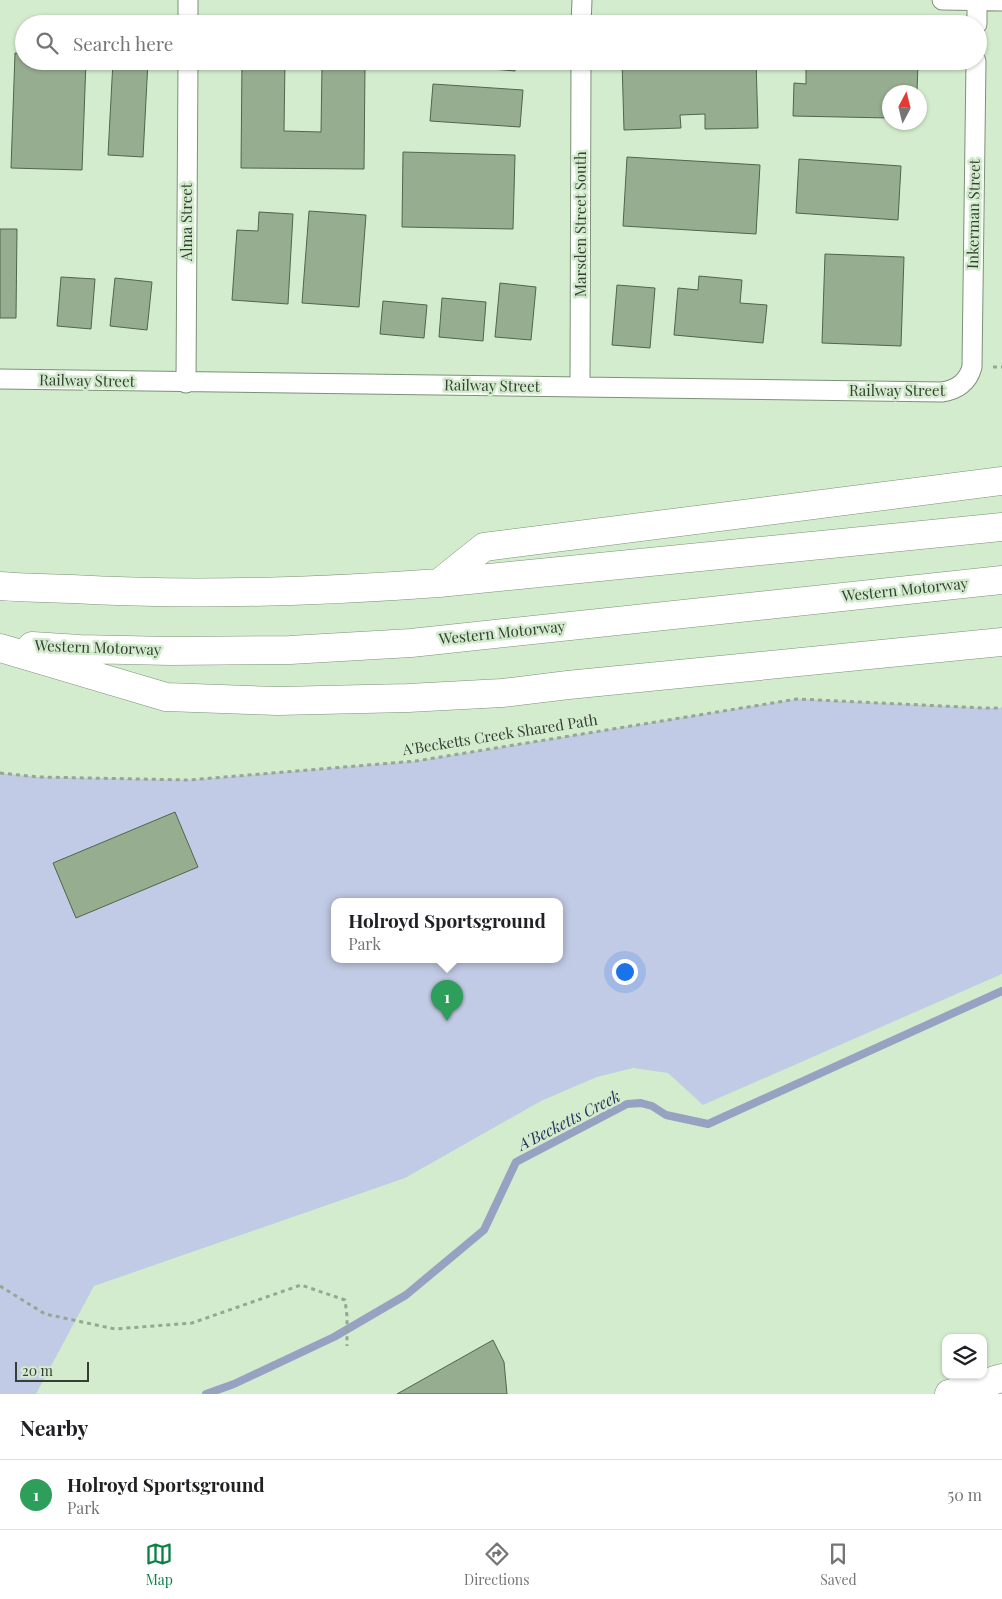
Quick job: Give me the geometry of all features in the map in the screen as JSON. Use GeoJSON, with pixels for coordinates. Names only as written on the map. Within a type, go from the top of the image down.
{"type":"FeatureCollection","features":[{"type":"Feature","properties":{"kind":"main road"},"geometry":{"type":"LineString","coordinates":[[439,583],[484,547],[1002,481]]}},
{"type":"Feature","properties":{"kind":"main road"},"geometry":{"type":"LineString","coordinates":[[0,586],[112,592],[191,593],[364,588],[439,583],[1002,527]]}},
{"type":"Feature","properties":{"kind":"main road","name":"Western Motorway"},"geometry":{"type":"LineString","coordinates":[[0,644],[80,649],[170,651],[290,650],[401,644],[1002,580]]}},
{"type":"Feature","properties":{"kind":"main road"},"geometry":{"type":"LineString","coordinates":[[0,648],[166,697],[278,701],[408,698],[502,693],[1002,642]]}},
{"type":"Feature","properties":{"kind":"main road"},"geometry":{"type":"LineString","coordinates":[[949,1394],[1002,1378]]}},
{"type":"Feature","properties":{"kind":"street"},"geometry":{"type":"LineString","coordinates":[[188,0],[188,15]]}},
{"type":"Feature","properties":{"kind":"street"},"geometry":{"type":"LineString","coordinates":[[582,0],[582,15]]}},
{"type":"Feature","properties":{"kind":"street"},"geometry":{"type":"LineString","coordinates":[[942,0],[1002,1]]}},
{"type":"Feature","properties":{"kind":"street"},"geometry":{"type":"LineString","coordinates":[[977,0],[977,15]]}},
{"type":"Feature","properties":{"kind":"street","name":"Alma Street"},"geometry":{"type":"LineString","coordinates":[[186,383],[188,70]]}},
{"type":"Feature","properties":{"kind":"street","name":"Marsden Street South"},"geometry":{"type":"LineString","coordinates":[[580,387],[581,70]]}},
{"type":"Feature","properties":{"kind":"street","name":"Inkerman Street"},"geometry":{"type":"LineString","coordinates":[[972,367],[976,70]]}},
{"type":"Feature","properties":{"kind":"street","name":"Railway Street"},"geometry":{"type":"LineString","coordinates":[[0,380],[942,392],[952,391],[960,386],[970,374],[972,367]]}},
{"type":"Feature","properties":{"kind":"path","name":"A'Becketts Creek Shared Path"},"geometry":{"type":"LineString","coordinates":[[0,773],[38,777],[190,780],[416,761],[797,700],[1002,708]]}},
{"type":"Feature","properties":{"kind":"path"},"geometry":{"type":"LineString","coordinates":[[0,1286],[44,1314],[115,1329],[192,1323],[301,1285],[345,1300],[347,1346]]}},
{"type":"Feature","properties":{"kind":"shaded area"},"geometry":{"type":"Polygon","coordinates":[[[797,699],[1002,708],[1002,974],[703,1105],[668,1073],[633,1068],[597,1077],[541,1101],[405,1178],[94,1286],[36,1394],[0,1394],[0,773],[38,777],[189,780],[416,761],[797,699]]]}},
{"type":"Feature","properties":{"kind":"building"},"geometry":{"type":"Polygon","coordinates":[[[15,53],[15,70],[86,70],[82,170],[11,168],[15,53]]]}},
{"type":"Feature","properties":{"kind":"building"},"geometry":{"type":"Polygon","coordinates":[[[113,70],[148,70],[143,157],[108,155],[113,70]]]}},
{"type":"Feature","properties":{"kind":"building"},"geometry":{"type":"Polygon","coordinates":[[[242,70],[285,70],[284,131],[321,132],[322,70],[365,70],[364,169],[241,168],[242,70]]]}},
{"type":"Feature","properties":{"kind":"building"},"geometry":{"type":"Polygon","coordinates":[[[622,70],[756,70],[758,128],[705,129],[705,114],[680,115],[681,128],[624,130],[622,70]]]}},
{"type":"Feature","properties":{"kind":"building"},"geometry":{"type":"Polygon","coordinates":[[[806,70],[918,70],[917,85],[882,85],[882,118],[793,116],[794,83],[806,84],[806,70]]]}},
{"type":"Feature","properties":{"kind":"building"},"geometry":{"type":"Polygon","coordinates":[[[433,84],[523,90],[520,127],[430,121],[433,84]]]}},
{"type":"Feature","properties":{"kind":"building"},"geometry":{"type":"Polygon","coordinates":[[[403,152],[515,155],[513,229],[402,227],[403,152]]]}},
{"type":"Feature","properties":{"kind":"building"},"geometry":{"type":"Polygon","coordinates":[[[627,157],[760,165],[756,234],[623,226],[627,157]]]}},
{"type":"Feature","properties":{"kind":"building"},"geometry":{"type":"Polygon","coordinates":[[[799,159],[901,166],[898,220],[796,213],[799,159]]]}},
{"type":"Feature","properties":{"kind":"building"},"geometry":{"type":"Polygon","coordinates":[[[309,211],[366,215],[359,307],[302,303],[309,211]]]}},
{"type":"Feature","properties":{"kind":"building"},"geometry":{"type":"Polygon","coordinates":[[[259,212],[293,214],[288,304],[232,300],[237,230],[258,231],[259,212]]]}},
{"type":"Feature","properties":{"kind":"building"},"geometry":{"type":"Polygon","coordinates":[[[0,229],[17,229],[16,318],[0,318],[0,229]]]}},
{"type":"Feature","properties":{"kind":"building"},"geometry":{"type":"Polygon","coordinates":[[[825,254],[904,257],[901,346],[822,343],[825,254]]]}},
{"type":"Feature","properties":{"kind":"building"},"geometry":{"type":"Polygon","coordinates":[[[699,276],[742,280],[740,303],[767,305],[763,343],[674,335],[678,288],[698,290],[699,276]]]}},
{"type":"Feature","properties":{"kind":"building"},"geometry":{"type":"Polygon","coordinates":[[[61,277],[95,279],[91,329],[57,326],[61,277]]]}},
{"type":"Feature","properties":{"kind":"building"},"geometry":{"type":"Polygon","coordinates":[[[115,278],[152,282],[147,330],[110,326],[115,278]]]}},
{"type":"Feature","properties":{"kind":"building"},"geometry":{"type":"Polygon","coordinates":[[[500,283],[536,287],[531,340],[495,337],[500,283]]]}},
{"type":"Feature","properties":{"kind":"building"},"geometry":{"type":"Polygon","coordinates":[[[617,285],[655,288],[650,348],[612,345],[617,285]]]}},
{"type":"Feature","properties":{"kind":"building"},"geometry":{"type":"Polygon","coordinates":[[[442,298],[486,302],[483,341],[439,337],[442,298]]]}},
{"type":"Feature","properties":{"kind":"building"},"geometry":{"type":"Polygon","coordinates":[[[383,301],[427,305],[424,338],[380,334],[383,301]]]}},
{"type":"Feature","properties":{"kind":"building"},"geometry":{"type":"Polygon","coordinates":[[[175,812],[198,867],[76,918],[53,863],[175,812]]]}},
{"type":"Feature","properties":{"kind":"building"},"geometry":{"type":"Polygon","coordinates":[[[493,1340],[504,1362],[507,1394],[397,1394],[493,1340]]]}},
{"type":"Feature","properties":{"kind":"waterway","name":"A'Becketts Creek"},"geometry":{"type":"LineString","coordinates":[[206,1394],[234,1384],[334,1337],[406,1295],[484,1230],[516,1162],[627,1104],[641,1103],[652,1106],[666,1115],[708,1124],[1002,991]]}},
{"type":"Feature","properties":{"kind":"place","name":"Holroyd Sportsground"},"geometry":{"type":"Point","coordinates":[447,1021]}}]}
